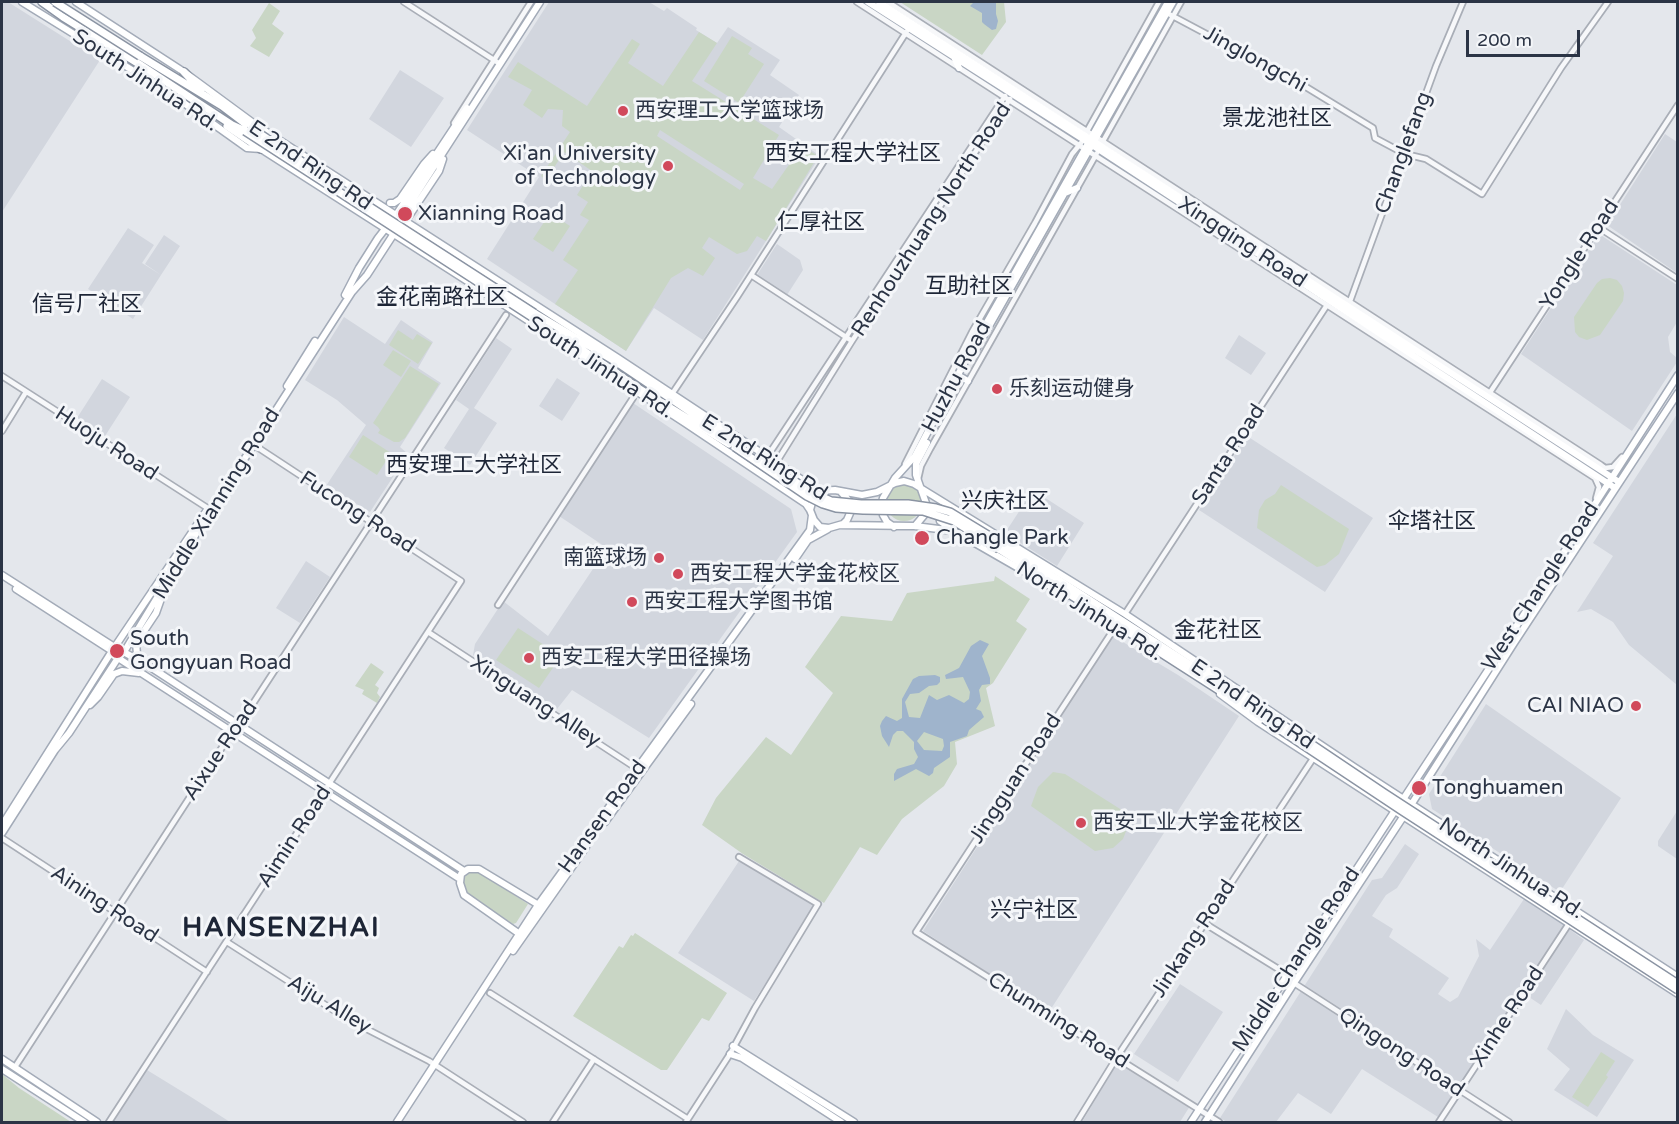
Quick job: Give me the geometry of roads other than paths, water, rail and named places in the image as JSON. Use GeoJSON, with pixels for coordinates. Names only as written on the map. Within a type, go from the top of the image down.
{"type":"FeatureCollection","features":[{"type":"Feature","properties":{"kind":"highway"},"geometry":{"type":"LineString","coordinates":[[35,2],[140,60]]}},
{"type":"Feature","properties":{"kind":"highway"},"geometry":{"type":"LineString","coordinates":[[42,2],[63,17]]}},
{"type":"Feature","properties":{"kind":"highway"},"geometry":{"type":"LineString","coordinates":[[56,2],[140,60]]}},
{"type":"Feature","properties":{"kind":"highway","name":"E 2nd Ring Rd"},"geometry":{"type":"LineString","coordinates":[[140,60],[207,96],[248,129],[533,315],[702,419],[732,451]]}},
{"type":"Feature","properties":{"kind":"highway","name":"E 2nd Ring Rd"},"geometry":{"type":"LineString","coordinates":[[140,60],[189,97],[232,125],[248,129]]}},
{"type":"Feature","properties":{"kind":"highway"},"geometry":{"type":"LineString","coordinates":[[184,72],[207,96]]}},
{"type":"Feature","properties":{"kind":"highway"},"geometry":{"type":"LineString","coordinates":[[189,97],[215,118],[261,149]]}},
{"type":"Feature","properties":{"kind":"highway"},"geometry":{"type":"LineString","coordinates":[[222,106],[237,110]]}},
{"type":"Feature","properties":{"kind":"highway"},"geometry":{"type":"LineString","coordinates":[[595,354],[618,358]]}},
{"type":"Feature","properties":{"kind":"highway"},"geometry":{"type":"LineString","coordinates":[[595,354],[607,372]]}},
{"type":"Feature","properties":{"kind":"highway","name":"E 2nd Ring Rd"},"geometry":{"type":"LineString","coordinates":[[595,354],[608,369],[732,451],[823,504],[836,508],[863,510],[923,511],[954,521],[1000,546],[1677,984]]}},
{"type":"Feature","properties":{"kind":"highway"},"geometry":{"type":"LineString","coordinates":[[657,405],[672,411]]}},
{"type":"Feature","properties":{"kind":"highway"},"geometry":{"type":"LineString","coordinates":[[689,405],[702,419]]}},
{"type":"Feature","properties":{"kind":"highway"},"geometry":{"type":"LineString","coordinates":[[1042,563],[1068,589]]}},
{"type":"Feature","properties":{"kind":"highway"},"geometry":{"type":"LineString","coordinates":[[1037,579],[1068,589]]}},
{"type":"Feature","properties":{"kind":"highway","name":"E 2nd Ring Rd"},"geometry":{"type":"LineString","coordinates":[[1068,589],[1236,701],[1265,716],[1420,823],[1677,992]]}},
{"type":"Feature","properties":{"kind":"highway"},"geometry":{"type":"LineString","coordinates":[[1255,700],[1265,716]]}},
{"type":"Feature","properties":{"kind":"highway"},"geometry":{"type":"LineString","coordinates":[[1236,701],[1248,715]]}},
{"type":"Feature","properties":{"kind":"main road","name":"South Jinhua Rd."},"geometry":{"type":"LineString","coordinates":[[22,2],[174,96],[247,148],[261,149],[732,451],[806,504],[811,512]]}},
{"type":"Feature","properties":{"kind":"main road"},"geometry":{"type":"LineString","coordinates":[[390,203],[400,199],[427,159],[440,147],[495,61],[538,2]]}},
{"type":"Feature","properties":{"kind":"main road","name":"Middle Xianning Road"},"geometry":{"type":"LineString","coordinates":[[2,825],[114,650],[254,445],[352,292],[367,275],[403,220],[410,216],[439,171],[449,146],[538,2]]}},
{"type":"Feature","properties":{"kind":"main road","name":"Xingqing Road"},"geometry":{"type":"LineString","coordinates":[[868,2],[911,26],[1012,93]]}},
{"type":"Feature","properties":{"kind":"main road","name":"Xingqing Road"},"geometry":{"type":"LineString","coordinates":[[879,2],[954,56],[1091,142],[1330,301],[1593,465],[1610,480]]}},
{"type":"Feature","properties":{"kind":"main road"},"geometry":{"type":"LineString","coordinates":[[895,527],[883,515],[881,507],[888,488],[915,456],[969,354],[1091,142],[1168,2]]}},
{"type":"Feature","properties":{"kind":"main road"},"geometry":{"type":"LineString","coordinates":[[1091,142],[1170,14],[1173,2]]}},
{"type":"Feature","properties":{"kind":"main road","name":"South Jinhua Rd."},"geometry":{"type":"LineString","coordinates":[[81,3],[184,72],[256,125],[618,358],[819,491]]}},
{"type":"Feature","properties":{"kind":"main road"},"geometry":{"type":"LineString","coordinates":[[954,56],[959,68]]}},
{"type":"Feature","properties":{"kind":"main road","name":"Huzhu Road"},"geometry":{"type":"LineString","coordinates":[[919,485],[916,464],[919,457],[961,377],[1065,194],[1091,142]]}},
{"type":"Feature","properties":{"kind":"main road","name":"Middle Xianning Road"},"geometry":{"type":"LineString","coordinates":[[2,835],[55,750],[124,652],[348,290],[359,268],[440,147]]}},
{"type":"Feature","properties":{"kind":"main road"},"geometry":{"type":"LineString","coordinates":[[1065,194],[1077,188]]}},
{"type":"Feature","properties":{"kind":"main road","name":"Xingqing Road"},"geometry":{"type":"LineString","coordinates":[[1330,301],[1349,304],[1486,399],[1617,485]]}},
{"type":"Feature","properties":{"kind":"main road","name":"West Changle Road"},"geometry":{"type":"LineString","coordinates":[[1403,798],[1677,375]]}},
{"type":"Feature","properties":{"kind":"main road"},"geometry":{"type":"LineString","coordinates":[[961,377],[968,381]]}},
{"type":"Feature","properties":{"kind":"main road","name":"West Changle Road"},"geometry":{"type":"LineString","coordinates":[[1412,804],[1677,393]]}},
{"type":"Feature","properties":{"kind":"main road"},"geometry":{"type":"LineString","coordinates":[[1587,457],[1593,465]]}},
{"type":"Feature","properties":{"kind":"main road"},"geometry":{"type":"LineString","coordinates":[[904,481],[919,485],[927,506],[921,521],[915,526],[840,525],[829,528],[818,525],[811,512],[813,499],[819,491],[835,490],[853,494],[868,494],[904,481]]}},
{"type":"Feature","properties":{"kind":"main road","name":"North Jinhua Rd."},"geometry":{"type":"LineString","coordinates":[[919,485],[1125,614],[1677,977]]}},
{"type":"Feature","properties":{"kind":"main road"},"geometry":{"type":"LineString","coordinates":[[840,525],[847,520],[852,508],[850,500],[841,492]]}},
{"type":"Feature","properties":{"kind":"main road"},"geometry":{"type":"LineString","coordinates":[[954,531],[940,521],[939,515],[945,508],[960,512]]}},
{"type":"Feature","properties":{"kind":"main road","name":"Hansen Road"},"geometry":{"type":"LineString","coordinates":[[399,1122],[542,907],[810,530],[811,512]]}},
{"type":"Feature","properties":{"kind":"main road","name":"North Jinhua Rd."},"geometry":{"type":"LineString","coordinates":[[915,526],[954,531],[1113,625],[1395,811],[1677,992]]}},
{"type":"Feature","properties":{"kind":"main road","name":"Hansen Road"},"geometry":{"type":"LineString","coordinates":[[640,770],[808,540],[829,528]]}},
{"type":"Feature","properties":{"kind":"main road"},"geometry":{"type":"LineString","coordinates":[[2,574],[114,650],[118,658],[460,879]]}},
{"type":"Feature","properties":{"kind":"main road"},"geometry":{"type":"LineString","coordinates":[[2,579],[114,650],[124,652],[144,663],[464,871]]}},
{"type":"Feature","properties":{"kind":"main road"},"geometry":{"type":"LineString","coordinates":[[144,663],[138,657],[136,643],[156,613],[162,596]]}},
{"type":"Feature","properties":{"kind":"main road"},"geometry":{"type":"LineString","coordinates":[[83,711],[96,699],[116,673],[127,671],[145,675]]}},
{"type":"Feature","properties":{"kind":"main road","name":"Middle Changle Road"},"geometry":{"type":"LineString","coordinates":[[1191,1122],[1403,798]]}},
{"type":"Feature","properties":{"kind":"main road","name":"Middle Changle Road"},"geometry":{"type":"LineString","coordinates":[[1204,1122],[1412,804]]}},
{"type":"Feature","properties":{"kind":"main road"},"geometry":{"type":"LineString","coordinates":[[522,936],[464,895],[460,879],[464,871],[479,869],[542,907]]}},
{"type":"Feature","properties":{"kind":"main road"},"geometry":{"type":"LineString","coordinates":[[733,1046],[854,1122]]}},
{"type":"Feature","properties":{"kind":"main road"},"geometry":{"type":"LineString","coordinates":[[730,1054],[742,1058],[841,1122]]}},
{"type":"Feature","properties":{"kind":"main road"},"geometry":{"type":"LineString","coordinates":[[2,1059],[97,1122]]}},
{"type":"Feature","properties":{"kind":"main road"},"geometry":{"type":"LineString","coordinates":[[2,1069],[85,1122]]}},
{"type":"Feature","properties":{"kind":"main road"},"geometry":{"type":"LineString","coordinates":[[67,1103],[85,1122]]}},
{"type":"Feature","properties":{"kind":"street"},"geometry":{"type":"LineString","coordinates":[[404,2],[495,61],[531,2]]}},
{"type":"Feature","properties":{"kind":"street"},"geometry":{"type":"LineString","coordinates":[[856,2],[911,26]]}},
{"type":"Feature","properties":{"kind":"street"},"geometry":{"type":"LineString","coordinates":[[888,2],[911,26],[959,68],[1012,93],[1349,304]]}},
{"type":"Feature","properties":{"kind":"street"},"geometry":{"type":"LineString","coordinates":[[919,485],[925,457],[1077,188],[1091,142],[1159,2]]}},
{"type":"Feature","properties":{"kind":"street"},"geometry":{"type":"LineString","coordinates":[[1170,14],[1180,2]]}},
{"type":"Feature","properties":{"kind":"street","name":"Changlefang"},"geometry":{"type":"LineString","coordinates":[[1349,304],[1436,66],[1462,2]]}},
{"type":"Feature","properties":{"kind":"street","name":"Jinglongchi"},"geometry":{"type":"LineString","coordinates":[[1170,14],[1306,87],[1373,128],[1376,138],[1405,154],[1426,159],[1482,194],[1549,88],[1608,2]]}},
{"type":"Feature","properties":{"kind":"street"},"geometry":{"type":"LineString","coordinates":[[672,394],[911,26]]}},
{"type":"Feature","properties":{"kind":"street","name":"Renhouzhuang North Road"},"geometry":{"type":"LineString","coordinates":[[767,456],[1012,93]]}},
{"type":"Feature","properties":{"kind":"street","name":"Renhouzhuang North Road"},"geometry":{"type":"LineString","coordinates":[[776,463],[852,340],[1012,93]]}},
{"type":"Feature","properties":{"kind":"street","name":"Yongle Road"},"geometry":{"type":"LineString","coordinates":[[1486,399],[1677,105]]}},
{"type":"Feature","properties":{"kind":"street"},"geometry":{"type":"LineString","coordinates":[[1091,142],[1330,301]]}},
{"type":"Feature","properties":{"kind":"street"},"geometry":{"type":"LineString","coordinates":[[1598,227],[1677,279]]}},
{"type":"Feature","properties":{"kind":"street"},"geometry":{"type":"LineString","coordinates":[[751,275],[852,340]]}},
{"type":"Feature","properties":{"kind":"street","name":"Santa Road"},"geometry":{"type":"LineString","coordinates":[[1125,614],[1330,301]]}},
{"type":"Feature","properties":{"kind":"street","name":"Aixue Road"},"geometry":{"type":"LineString","coordinates":[[15,1068],[506,315]]}},
{"type":"Feature","properties":{"kind":"street","name":"Huoju Road"},"geometry":{"type":"LineString","coordinates":[[2,376],[210,510]]}},
{"type":"Feature","properties":{"kind":"street"},"geometry":{"type":"LineString","coordinates":[[2,431],[26,392]]}},
{"type":"Feature","properties":{"kind":"street"},"geometry":{"type":"LineString","coordinates":[[498,605],[633,398]]}},
{"type":"Feature","properties":{"kind":"street"},"geometry":{"type":"LineString","coordinates":[[1486,399],[1610,468],[1617,464],[1631,447]]}},
{"type":"Feature","properties":{"kind":"street"},"geometry":{"type":"LineString","coordinates":[[1486,399],[1595,478],[1599,487],[1593,506]]}},
{"type":"Feature","properties":{"kind":"street","name":"Fucong Road"},"geometry":{"type":"LineString","coordinates":[[254,445],[461,581]]}},
{"type":"Feature","properties":{"kind":"street","name":"Aimin Road"},"geometry":{"type":"LineString","coordinates":[[109,1122],[461,581]]}},
{"type":"Feature","properties":{"kind":"street","name":"Jingguan Road"},"geometry":{"type":"LineString","coordinates":[[916,932],[1112,632],[1113,625]]}},
{"type":"Feature","properties":{"kind":"street","name":"Xinguang Alley"},"geometry":{"type":"LineString","coordinates":[[428,632],[640,770]]}},
{"type":"Feature","properties":{"kind":"street","name":"Jinkang Road"},"geometry":{"type":"LineString","coordinates":[[1077,1122],[1116,1057],[1314,757]]}},
{"type":"Feature","properties":{"kind":"street","name":"Aining Road"},"geometry":{"type":"LineString","coordinates":[[2,835],[207,972]]}},
{"type":"Feature","properties":{"kind":"street"},"geometry":{"type":"LineString","coordinates":[[490,993],[687,1121],[730,1054],[818,904],[739,857]]}},
{"type":"Feature","properties":{"kind":"street","name":"Xinhe Road"},"geometry":{"type":"LineString","coordinates":[[1439,1122],[1576,912]]}},
{"type":"Feature","properties":{"kind":"street"},"geometry":{"type":"LineString","coordinates":[[1204,923],[1280,970],[1286,978]]}},
{"type":"Feature","properties":{"kind":"street","name":"Chunming Road"},"geometry":{"type":"LineString","coordinates":[[916,932],[1219,1122]]}},
{"type":"Feature","properties":{"kind":"street","name":"Aiju Alley"},"geometry":{"type":"LineString","coordinates":[[227,942],[349,1020],[436,1066],[523,1122]]}},
{"type":"Feature","properties":{"kind":"street","name":"Qingong Road"},"geometry":{"type":"LineString","coordinates":[[1294,983],[1509,1122]]}},
{"type":"Feature","properties":{"kind":"street"},"geometry":{"type":"LineString","coordinates":[[553,1122],[594,1059]]}},
{"type":"Feature","properties":{"kind":"water"},"geometry":{"type":"Polygon","coordinates":[[[974,2],[996,2],[998,21],[996,29],[992,30],[982,22],[982,13],[970,6],[974,2]]]}},
{"type":"Feature","properties":{"kind":"water"},"geometry":{"type":"Polygon","coordinates":[[[980,640],[989,644],[982,656],[990,684],[982,685],[979,690],[981,701],[976,709],[981,711],[984,717],[969,730],[967,736],[950,742],[950,757],[934,768],[933,773],[929,776],[916,769],[894,781],[897,769],[914,764],[918,757],[914,749],[914,742],[903,731],[897,731],[893,735],[889,747],[882,736],[880,726],[882,721],[886,716],[897,721],[902,718],[902,699],[913,679],[919,676],[935,675],[940,677],[940,682],[919,693],[910,694],[905,702],[909,717],[920,718],[929,695],[937,700],[949,695],[964,703],[969,699],[970,692],[963,677],[946,679],[945,675],[959,668],[971,646],[980,640]],[[924,732],[917,741],[924,750],[942,751],[943,739],[924,732]]]}},
{"type":"Feature","properties":{"kind":"place","name":"西安理工大学篮球场"},"geometry":{"type":"Point","coordinates":[623,111]}},
{"type":"Feature","properties":{"kind":"place","name":"Xi'an University of Technology"},"geometry":{"type":"Point","coordinates":[668,166]}},
{"type":"Feature","properties":{"kind":"place","name":"Xianning Road"},"geometry":{"type":"Point","coordinates":[405,214]}},
{"type":"Feature","properties":{"kind":"place","name":"乐刻运动健身"},"geometry":{"type":"Point","coordinates":[997,389]}},
{"type":"Feature","properties":{"kind":"place","name":"Changle Park"},"geometry":{"type":"Point","coordinates":[922,538]}},
{"type":"Feature","properties":{"kind":"place","name":"南篮球场"},"geometry":{"type":"Point","coordinates":[659,558]}},
{"type":"Feature","properties":{"kind":"place","name":"西安工程大学金花校区"},"geometry":{"type":"Point","coordinates":[678,574]}},
{"type":"Feature","properties":{"kind":"place","name":"西安工程大学图书馆"},"geometry":{"type":"Point","coordinates":[632,602]}},
{"type":"Feature","properties":{"kind":"place","name":"South Gongyuan Road"},"geometry":{"type":"Point","coordinates":[117,651]}},
{"type":"Feature","properties":{"kind":"place","name":"西安工程大学田径操场"},"geometry":{"type":"Point","coordinates":[529,658]}},
{"type":"Feature","properties":{"kind":"place","name":"CAI NIAO"},"geometry":{"type":"Point","coordinates":[1636,706]}},
{"type":"Feature","properties":{"kind":"place","name":"Tonghuamen"},"geometry":{"type":"Point","coordinates":[1419,788]}},
{"type":"Feature","properties":{"kind":"place","name":"西安工业大学金花校区"},"geometry":{"type":"Point","coordinates":[1081,823]}},
{"type":"Feature","properties":{"kind":"district","name":"景龙池社区"},"geometry":{"type":"Point","coordinates":[1277,119]}},
{"type":"Feature","properties":{"kind":"district","name":"西安工程大学社区"},"geometry":{"type":"Point","coordinates":[853,154]}},
{"type":"Feature","properties":{"kind":"district","name":"仁厚社区"},"geometry":{"type":"Point","coordinates":[821,223]}},
{"type":"Feature","properties":{"kind":"district","name":"互助社区"},"geometry":{"type":"Point","coordinates":[969,287]}},
{"type":"Feature","properties":{"kind":"district","name":"金花南路社区"},"geometry":{"type":"Point","coordinates":[442,298]}},
{"type":"Feature","properties":{"kind":"district","name":"信号厂社区"},"geometry":{"type":"Point","coordinates":[87,305]}},
{"type":"Feature","properties":{"kind":"district","name":"西安理工大学社区"},"geometry":{"type":"Point","coordinates":[474,466]}},
{"type":"Feature","properties":{"kind":"district","name":"兴庆社区"},"geometry":{"type":"Point","coordinates":[1005,502]}},
{"type":"Feature","properties":{"kind":"district","name":"伞塔社区"},"geometry":{"type":"Point","coordinates":[1432,522]}},
{"type":"Feature","properties":{"kind":"district","name":"金花社区"},"geometry":{"type":"Point","coordinates":[1218,631]}},
{"type":"Feature","properties":{"kind":"district","name":"兴宁社区"},"geometry":{"type":"Point","coordinates":[1034,911]}},
{"type":"Feature","properties":{"kind":"district","name":"HANSENZHAI"},"geometry":{"type":"Point","coordinates":[281,929]}}]}
